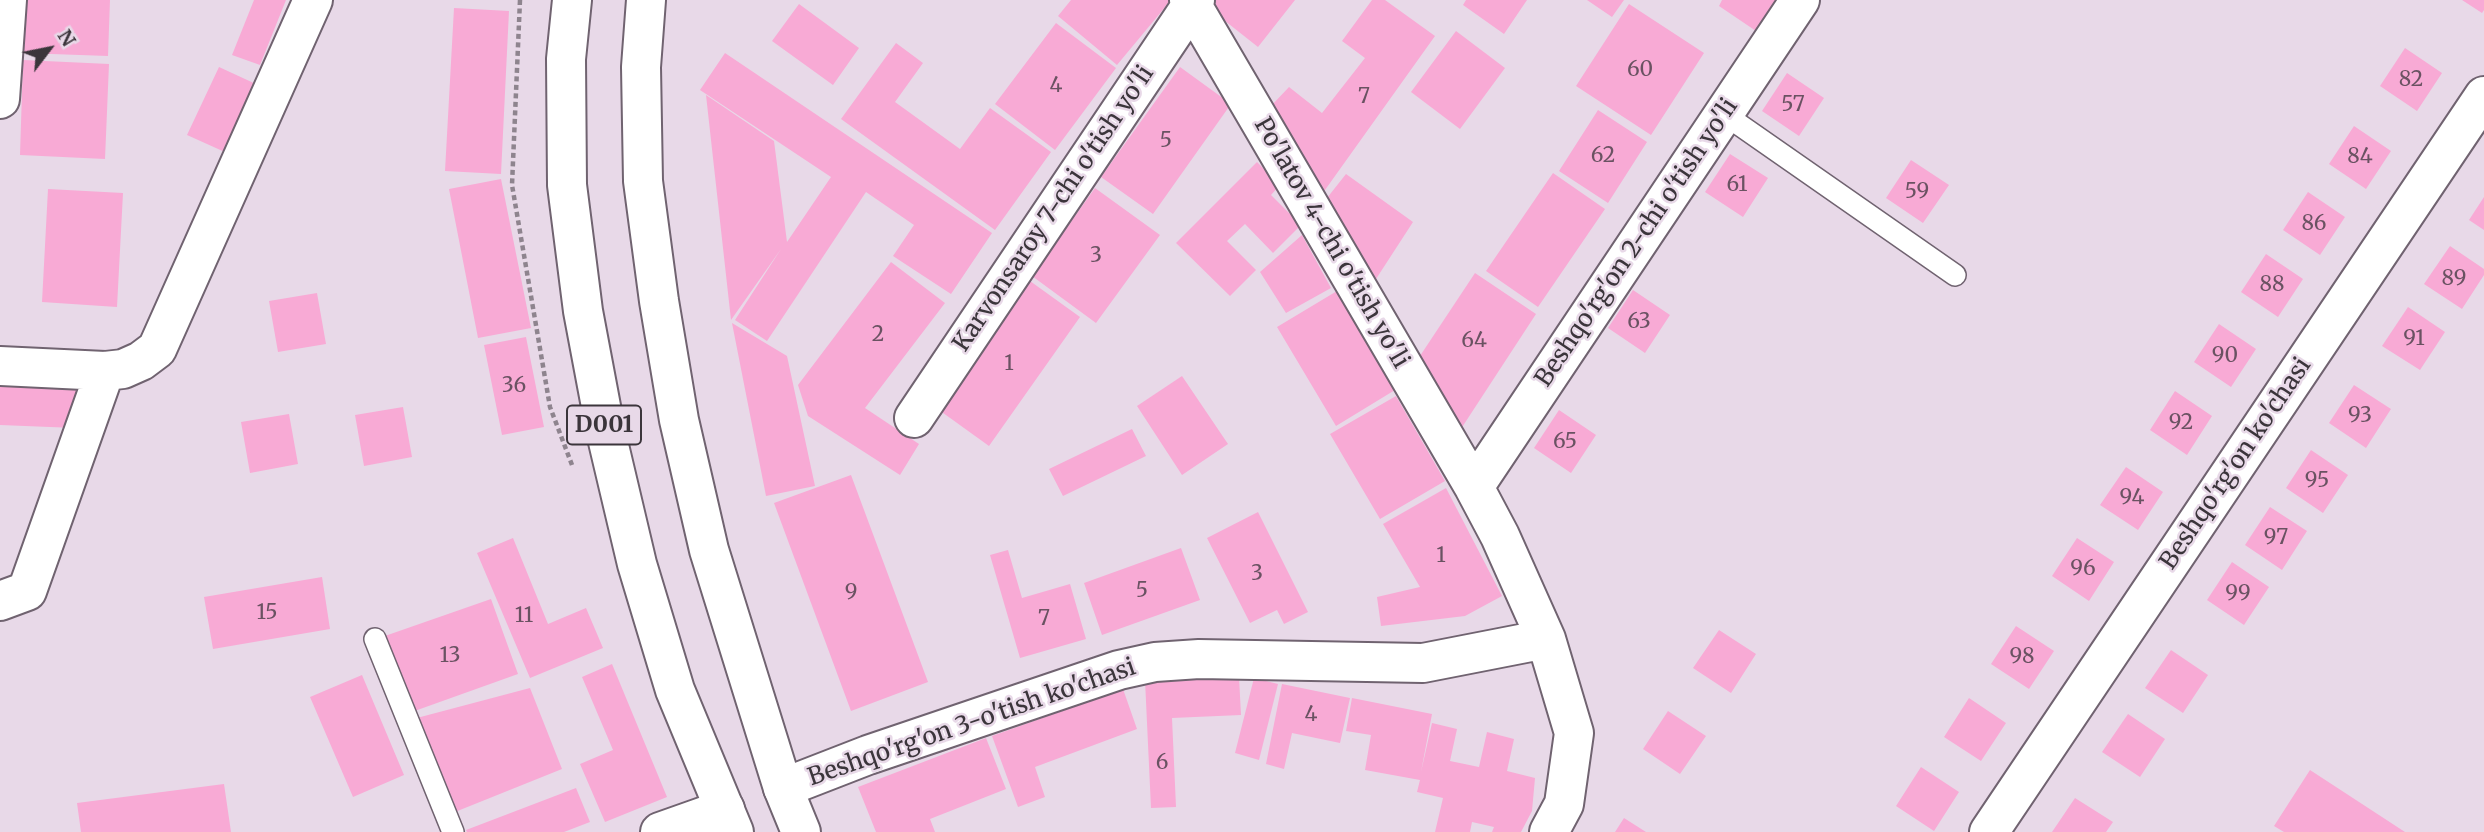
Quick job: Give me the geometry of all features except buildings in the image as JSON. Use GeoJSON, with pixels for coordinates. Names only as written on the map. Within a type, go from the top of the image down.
{"type":"FeatureCollection","features":[{"type":"Feature","properties":{"kind":"main road"},"geometry":{"type":"LineString","coordinates":[[0,99],[7,0]]}},
{"type":"Feature","properties":{"kind":"main road"},"geometry":{"type":"LineString","coordinates":[[0,366],[106,371],[123,369],[141,361],[157,349],[313,0]]}},
{"type":"Feature","properties":{"kind":"main road","name":"D001"},"geometry":{"type":"LineString","coordinates":[[572,0],[566,59],[567,186],[583,311],[606,433],[637,564],[675,690],[729,820]]}},
{"type":"Feature","properties":{"kind":"main road","name":"D001"},"geometry":{"type":"LineString","coordinates":[[646,0],[641,67],[643,181],[679,420],[709,550],[783,788],[801,832]]}},
{"type":"Feature","properties":{"kind":"main road","name":"Beshqo'rg'on 2-chi o'tish yo'li"},"geometry":{"type":"LineString","coordinates":[[1474,486],[1800,0]]}},
{"type":"Feature","properties":{"kind":"main road","name":"Karvonsaroy 7-chi o'tish yo'li"},"geometry":{"type":"LineString","coordinates":[[914,418],[1192,2]]}},
{"type":"Feature","properties":{"kind":"main road","name":"Po'latov 4-chi o'tish yo'li"},"geometry":{"type":"LineString","coordinates":[[1192,2],[1474,486],[1500,536],[1546,639]]}},
{"type":"Feature","properties":{"kind":"main road","name":"Beshqo'rg'on ko'chasi"},"geometry":{"type":"LineString","coordinates":[[1989,832],[2484,96]]}},
{"type":"Feature","properties":{"kind":"main road"},"geometry":{"type":"LineString","coordinates":[[0,601],[27,591],[106,371]]}},
{"type":"Feature","properties":{"kind":"main road"},"geometry":{"type":"LineString","coordinates":[[1546,639],[1574,733],[1564,804],[1549,832]]}},
{"type":"Feature","properties":{"kind":"main road","name":"Beshqo'rg'on 3-o'tish ko'chasi"},"geometry":{"type":"LineString","coordinates":[[783,788],[881,750],[1119,670],[1155,662],[1199,659],[1423,663],[1546,639]]}},
{"type":"Feature","properties":{"kind":"main road"},"geometry":{"type":"LineString","coordinates":[[660,832],[729,820]]}},
{"type":"Feature","properties":{"kind":"lane"},"geometry":{"type":"LineString","coordinates":[[1724,114],[1955,275]]}},
{"type":"Feature","properties":{"kind":"lane"},"geometry":{"type":"LineString","coordinates":[[375,639],[453,832]]}}]}
